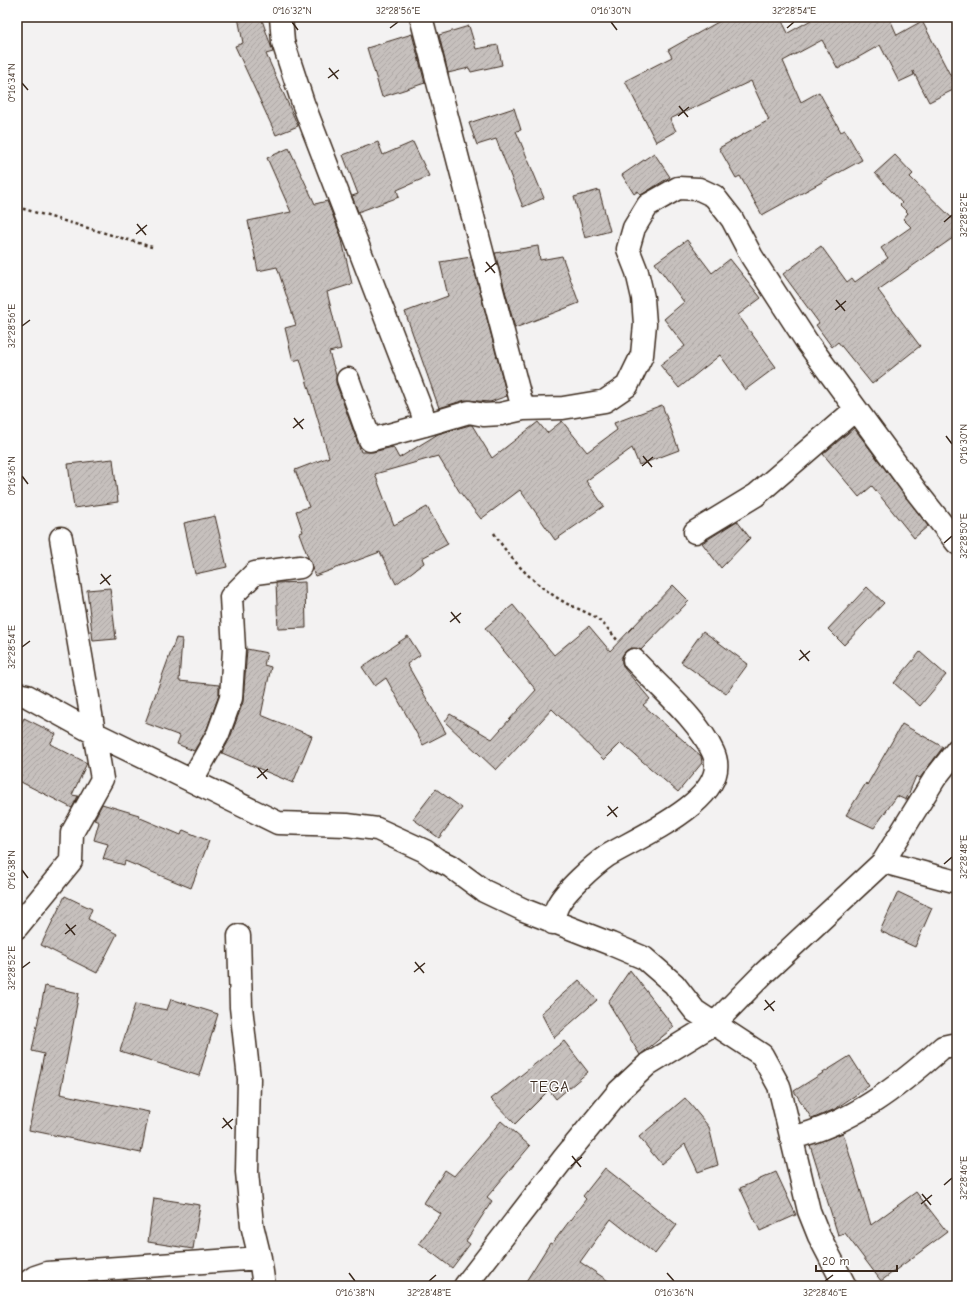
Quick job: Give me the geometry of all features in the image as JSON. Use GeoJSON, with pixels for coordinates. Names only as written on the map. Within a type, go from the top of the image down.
{"type":"FeatureCollection","features":[{"type":"Feature","properties":{"kind":"street"},"geometry":{"type":"LineString","coordinates":[[281,17],[283,42],[303,103],[422,412],[425,425]]}},
{"type":"Feature","properties":{"kind":"street"},"geometry":{"type":"LineString","coordinates":[[421,17],[523,409]]}},
{"type":"Feature","properties":{"kind":"street"},"geometry":{"type":"LineString","coordinates":[[348,379],[370,440],[469,412],[484,415],[501,414],[523,409],[563,408],[605,402],[627,386],[642,355],[645,324],[643,298],[637,272],[628,249],[634,228],[648,205],[678,188],[699,188],[714,196],[732,219],[752,257],[807,342],[916,491],[957,542]]}},
{"type":"Feature","properties":{"kind":"street"},"geometry":{"type":"LineString","coordinates":[[695,532],[756,495],[856,409]]}},
{"type":"Feature","properties":{"kind":"street"},"geometry":{"type":"LineString","coordinates":[[17,927],[71,861],[72,834],[102,779],[96,734],[61,538]]}},
{"type":"Feature","properties":{"kind":"street"},"geometry":{"type":"LineString","coordinates":[[192,780],[218,734],[231,698],[234,649],[231,597],[255,573],[300,567]]}},
{"type":"Feature","properties":{"kind":"street"},"geometry":{"type":"LineString","coordinates":[[553,923],[558,905],[590,870],[607,857],[677,817],[709,788],[714,776],[716,766],[714,753],[701,731],[634,660]]}},
{"type":"Feature","properties":{"kind":"street"},"geometry":{"type":"LineString","coordinates":[[17,694],[27,696],[96,734],[278,823],[347,825],[377,829],[425,851],[436,859],[455,869],[484,891],[553,923],[611,944],[644,958],[674,984],[696,1011],[762,1055],[779,1086],[809,1211],[819,1236],[845,1286]]}},
{"type":"Feature","properties":{"kind":"street"},"geometry":{"type":"LineString","coordinates":[[465,1286],[564,1158],[619,1091],[648,1064],[715,1023],[764,973],[883,862],[935,778],[957,750]]}},
{"type":"Feature","properties":{"kind":"street"},"geometry":{"type":"LineString","coordinates":[[883,862],[957,882]]}},
{"type":"Feature","properties":{"kind":"street"},"geometry":{"type":"LineString","coordinates":[[239,936],[241,1008],[249,1079],[247,1172],[252,1225],[260,1258],[264,1286]]}},
{"type":"Feature","properties":{"kind":"street"},"geometry":{"type":"LineString","coordinates":[[791,1138],[809,1134],[868,1107],[944,1047],[952,1045],[957,1048]]}},
{"type":"Feature","properties":{"kind":"street"},"geometry":{"type":"LineString","coordinates":[[22,1286],[35,1277],[47,1273],[260,1258]]}},
{"type":"Feature","properties":{"kind":"path"},"geometry":{"type":"LineString","coordinates":[[17,207],[152,247]]}},
{"type":"Feature","properties":{"kind":"path"},"geometry":{"type":"LineString","coordinates":[[494,533],[524,571],[564,602],[598,619],[634,660]]}},
{"type":"Feature","properties":{"kind":"building"},"geometry":{"type":"Polygon","coordinates":[[[238,17],[261,17],[273,52],[266,54],[298,126],[276,135],[235,46],[243,43],[238,17]]]}},
{"type":"Feature","properties":{"kind":"building"},"geometry":{"type":"Polygon","coordinates":[[[727,17],[780,17],[788,33],[811,20],[809,17],[889,17],[897,35],[922,21],[957,88],[929,102],[913,71],[914,75],[899,82],[880,45],[838,69],[822,40],[783,61],[801,102],[819,92],[841,132],[845,130],[862,160],[762,215],[740,176],[736,178],[719,148],[769,120],[751,81],[670,119],[676,131],[656,142],[625,81],[672,57],[668,50],[727,17]]]}},
{"type":"Feature","properties":{"kind":"building"},"geometry":{"type":"Polygon","coordinates":[[[469,26],[476,49],[498,45],[502,65],[471,72],[469,68],[448,73],[439,35],[469,26]]]}},
{"type":"Feature","properties":{"kind":"building"},"geometry":{"type":"Polygon","coordinates":[[[412,34],[425,83],[382,97],[367,48],[412,34]]]}},
{"type":"Feature","properties":{"kind":"building"},"geometry":{"type":"Polygon","coordinates":[[[514,108],[521,130],[516,131],[544,198],[523,207],[496,139],[477,145],[469,123],[514,108]]]}},
{"type":"Feature","properties":{"kind":"building"},"geometry":{"type":"Polygon","coordinates":[[[378,142],[383,155],[413,142],[429,176],[397,190],[399,197],[358,212],[352,196],[358,194],[343,155],[378,142]]]}},
{"type":"Feature","properties":{"kind":"building"},"geometry":{"type":"Polygon","coordinates":[[[289,148],[315,204],[327,201],[341,236],[352,284],[327,292],[341,349],[329,352],[336,375],[336,383],[361,452],[373,452],[393,447],[399,458],[438,434],[472,425],[492,458],[538,422],[547,433],[562,421],[587,452],[617,430],[614,423],[662,405],[679,450],[639,465],[632,448],[586,481],[604,506],[555,540],[520,490],[481,519],[459,491],[438,456],[375,474],[394,525],[427,507],[448,544],[422,558],[424,563],[396,584],[380,552],[315,576],[299,533],[303,532],[296,511],[309,507],[295,470],[329,457],[300,359],[293,361],[285,328],[296,325],[277,267],[258,271],[248,221],[291,212],[267,158],[289,148]]]}},
{"type":"Feature","properties":{"kind":"building"},"geometry":{"type":"Polygon","coordinates":[[[654,153],[670,177],[641,195],[638,191],[634,194],[622,175],[654,153]]]}},
{"type":"Feature","properties":{"kind":"building"},"geometry":{"type":"Polygon","coordinates":[[[895,155],[913,174],[910,177],[957,223],[957,235],[878,290],[920,346],[872,384],[838,342],[832,347],[816,325],[819,323],[783,274],[821,246],[847,282],[852,278],[855,282],[888,258],[881,248],[911,227],[903,219],[908,213],[900,205],[902,203],[875,173],[895,155]]]}},
{"type":"Feature","properties":{"kind":"building"},"geometry":{"type":"Polygon","coordinates":[[[599,190],[610,231],[585,238],[574,197],[599,190]]]}},
{"type":"Feature","properties":{"kind":"building"},"geometry":{"type":"Polygon","coordinates":[[[687,240],[712,273],[730,259],[761,298],[738,315],[776,367],[745,390],[720,355],[679,388],[660,365],[685,346],[664,319],[684,302],[655,263],[687,240]]]}},
{"type":"Feature","properties":{"kind":"building"},"geometry":{"type":"Polygon","coordinates":[[[538,246],[540,260],[562,256],[579,303],[515,328],[495,253],[538,246]]]}},
{"type":"Feature","properties":{"kind":"building"},"geometry":{"type":"Polygon","coordinates":[[[471,257],[507,396],[490,402],[465,400],[439,408],[405,312],[448,296],[440,262],[471,257]]]}},
{"type":"Feature","properties":{"kind":"building"},"geometry":{"type":"Polygon","coordinates":[[[854,428],[928,526],[914,538],[872,486],[859,497],[823,454],[854,428]]]}},
{"type":"Feature","properties":{"kind":"building"},"geometry":{"type":"Polygon","coordinates":[[[113,459],[118,502],[74,508],[68,464],[113,459]]]}},
{"type":"Feature","properties":{"kind":"building"},"geometry":{"type":"Polygon","coordinates":[[[215,516],[227,567],[195,574],[184,523],[215,516]]]}},
{"type":"Feature","properties":{"kind":"building"},"geometry":{"type":"Polygon","coordinates":[[[737,521],[750,538],[721,568],[702,543],[737,521]]]}},
{"type":"Feature","properties":{"kind":"building"},"geometry":{"type":"Polygon","coordinates":[[[305,582],[306,628],[278,629],[276,583],[305,582]]]}},
{"type":"Feature","properties":{"kind":"building"},"geometry":{"type":"Polygon","coordinates":[[[673,585],[689,601],[641,650],[631,648],[626,651],[622,656],[622,663],[624,668],[650,699],[643,705],[701,756],[702,763],[678,792],[621,743],[604,760],[552,709],[496,770],[445,722],[450,714],[492,739],[536,690],[485,628],[513,605],[554,655],[589,626],[610,651],[673,585]]]}},
{"type":"Feature","properties":{"kind":"building"},"geometry":{"type":"Polygon","coordinates":[[[867,587],[884,603],[844,645],[828,629],[867,587]]]}},
{"type":"Feature","properties":{"kind":"building"},"geometry":{"type":"Polygon","coordinates":[[[110,588],[116,639],[93,641],[87,590],[110,588]]]}},
{"type":"Feature","properties":{"kind":"building"},"geometry":{"type":"Polygon","coordinates":[[[703,631],[748,664],[726,694],[681,662],[703,631]]]}},
{"type":"Feature","properties":{"kind":"building"},"geometry":{"type":"Polygon","coordinates":[[[408,636],[420,655],[407,664],[446,733],[423,745],[386,678],[375,686],[362,667],[408,636]]]}},
{"type":"Feature","properties":{"kind":"building"},"geometry":{"type":"Polygon","coordinates":[[[176,638],[182,639],[179,681],[219,685],[219,695],[207,729],[194,751],[177,744],[180,736],[145,723],[176,638]]]}},
{"type":"Feature","properties":{"kind":"building"},"geometry":{"type":"Polygon","coordinates":[[[247,649],[267,653],[264,665],[271,667],[261,715],[312,736],[293,783],[222,753],[230,738],[243,702],[247,649]]]}},
{"type":"Feature","properties":{"kind":"building"},"geometry":{"type":"Polygon","coordinates":[[[920,652],[946,675],[920,706],[894,683],[920,652]]]}},
{"type":"Feature","properties":{"kind":"building"},"geometry":{"type":"Polygon","coordinates":[[[24,718],[56,734],[50,744],[87,763],[72,795],[78,796],[72,808],[17,780],[17,732],[24,718]]]}},
{"type":"Feature","properties":{"kind":"building"},"geometry":{"type":"Polygon","coordinates":[[[902,724],[943,747],[920,778],[916,776],[906,800],[897,796],[874,828],[846,815],[866,783],[867,785],[902,724]]]}},
{"type":"Feature","properties":{"kind":"building"},"geometry":{"type":"Polygon","coordinates":[[[436,789],[462,808],[439,838],[413,819],[436,789]]]}},
{"type":"Feature","properties":{"kind":"building"},"geometry":{"type":"Polygon","coordinates":[[[102,804],[139,815],[138,817],[181,835],[183,830],[209,841],[191,888],[125,861],[124,865],[103,859],[108,844],[94,840],[99,822],[94,820],[102,804]]]}},
{"type":"Feature","properties":{"kind":"building"},"geometry":{"type":"Polygon","coordinates":[[[898,892],[932,908],[915,947],[880,931],[898,892]]]}},
{"type":"Feature","properties":{"kind":"building"},"geometry":{"type":"Polygon","coordinates":[[[65,896],[92,909],[88,919],[117,934],[97,973],[41,945],[65,896]]]}},
{"type":"Feature","properties":{"kind":"building"},"geometry":{"type":"Polygon","coordinates":[[[630,970],[674,1027],[640,1055],[608,1002],[630,970]]]}},
{"type":"Feature","properties":{"kind":"building"},"geometry":{"type":"Polygon","coordinates":[[[579,980],[597,1000],[554,1038],[541,1013],[579,980]]]}},
{"type":"Feature","properties":{"kind":"building"},"geometry":{"type":"Polygon","coordinates":[[[45,986],[79,993],[60,1094],[149,1112],[141,1153],[29,1130],[44,1054],[32,1051],[45,986]]]}},
{"type":"Feature","properties":{"kind":"building"},"geometry":{"type":"Polygon","coordinates":[[[171,999],[218,1014],[199,1076],[120,1051],[135,1004],[167,1010],[171,999]]]}},
{"type":"Feature","properties":{"kind":"building"},"geometry":{"type":"Polygon","coordinates":[[[564,1041],[588,1072],[556,1099],[549,1090],[515,1124],[491,1099],[564,1041]]]}},
{"type":"Feature","properties":{"kind":"building"},"geometry":{"type":"Polygon","coordinates":[[[850,1056],[869,1086],[835,1109],[812,1119],[794,1091],[850,1056]]]}},
{"type":"Feature","properties":{"kind":"building"},"geometry":{"type":"Polygon","coordinates":[[[685,1098],[709,1127],[718,1165],[698,1172],[685,1144],[661,1164],[639,1137],[685,1098]]]}},
{"type":"Feature","properties":{"kind":"building"},"geometry":{"type":"Polygon","coordinates":[[[501,1121],[530,1146],[487,1197],[492,1201],[466,1241],[470,1244],[452,1268],[419,1243],[441,1214],[424,1203],[445,1170],[454,1176],[501,1121]]]}},
{"type":"Feature","properties":{"kind":"building"},"geometry":{"type":"Polygon","coordinates":[[[843,1133],[871,1225],[916,1192],[947,1232],[881,1281],[845,1233],[838,1235],[810,1145],[843,1133]]]}},
{"type":"Feature","properties":{"kind":"building"},"geometry":{"type":"Polygon","coordinates":[[[605,1168],[677,1225],[655,1254],[611,1219],[580,1262],[616,1286],[523,1286],[550,1243],[552,1244],[586,1199],[583,1196],[605,1168]]]}},
{"type":"Feature","properties":{"kind":"building"},"geometry":{"type":"Polygon","coordinates":[[[776,1172],[796,1215],[760,1231],[740,1188],[776,1172]]]}},
{"type":"Feature","properties":{"kind":"building"},"geometry":{"type":"Polygon","coordinates":[[[154,1198],[200,1205],[193,1249],[148,1242],[154,1198]]]}},
{"type":"Feature","properties":{"kind":"district","name":"TEGA"},"geometry":{"type":"Point","coordinates":[550,1087]}}]}
